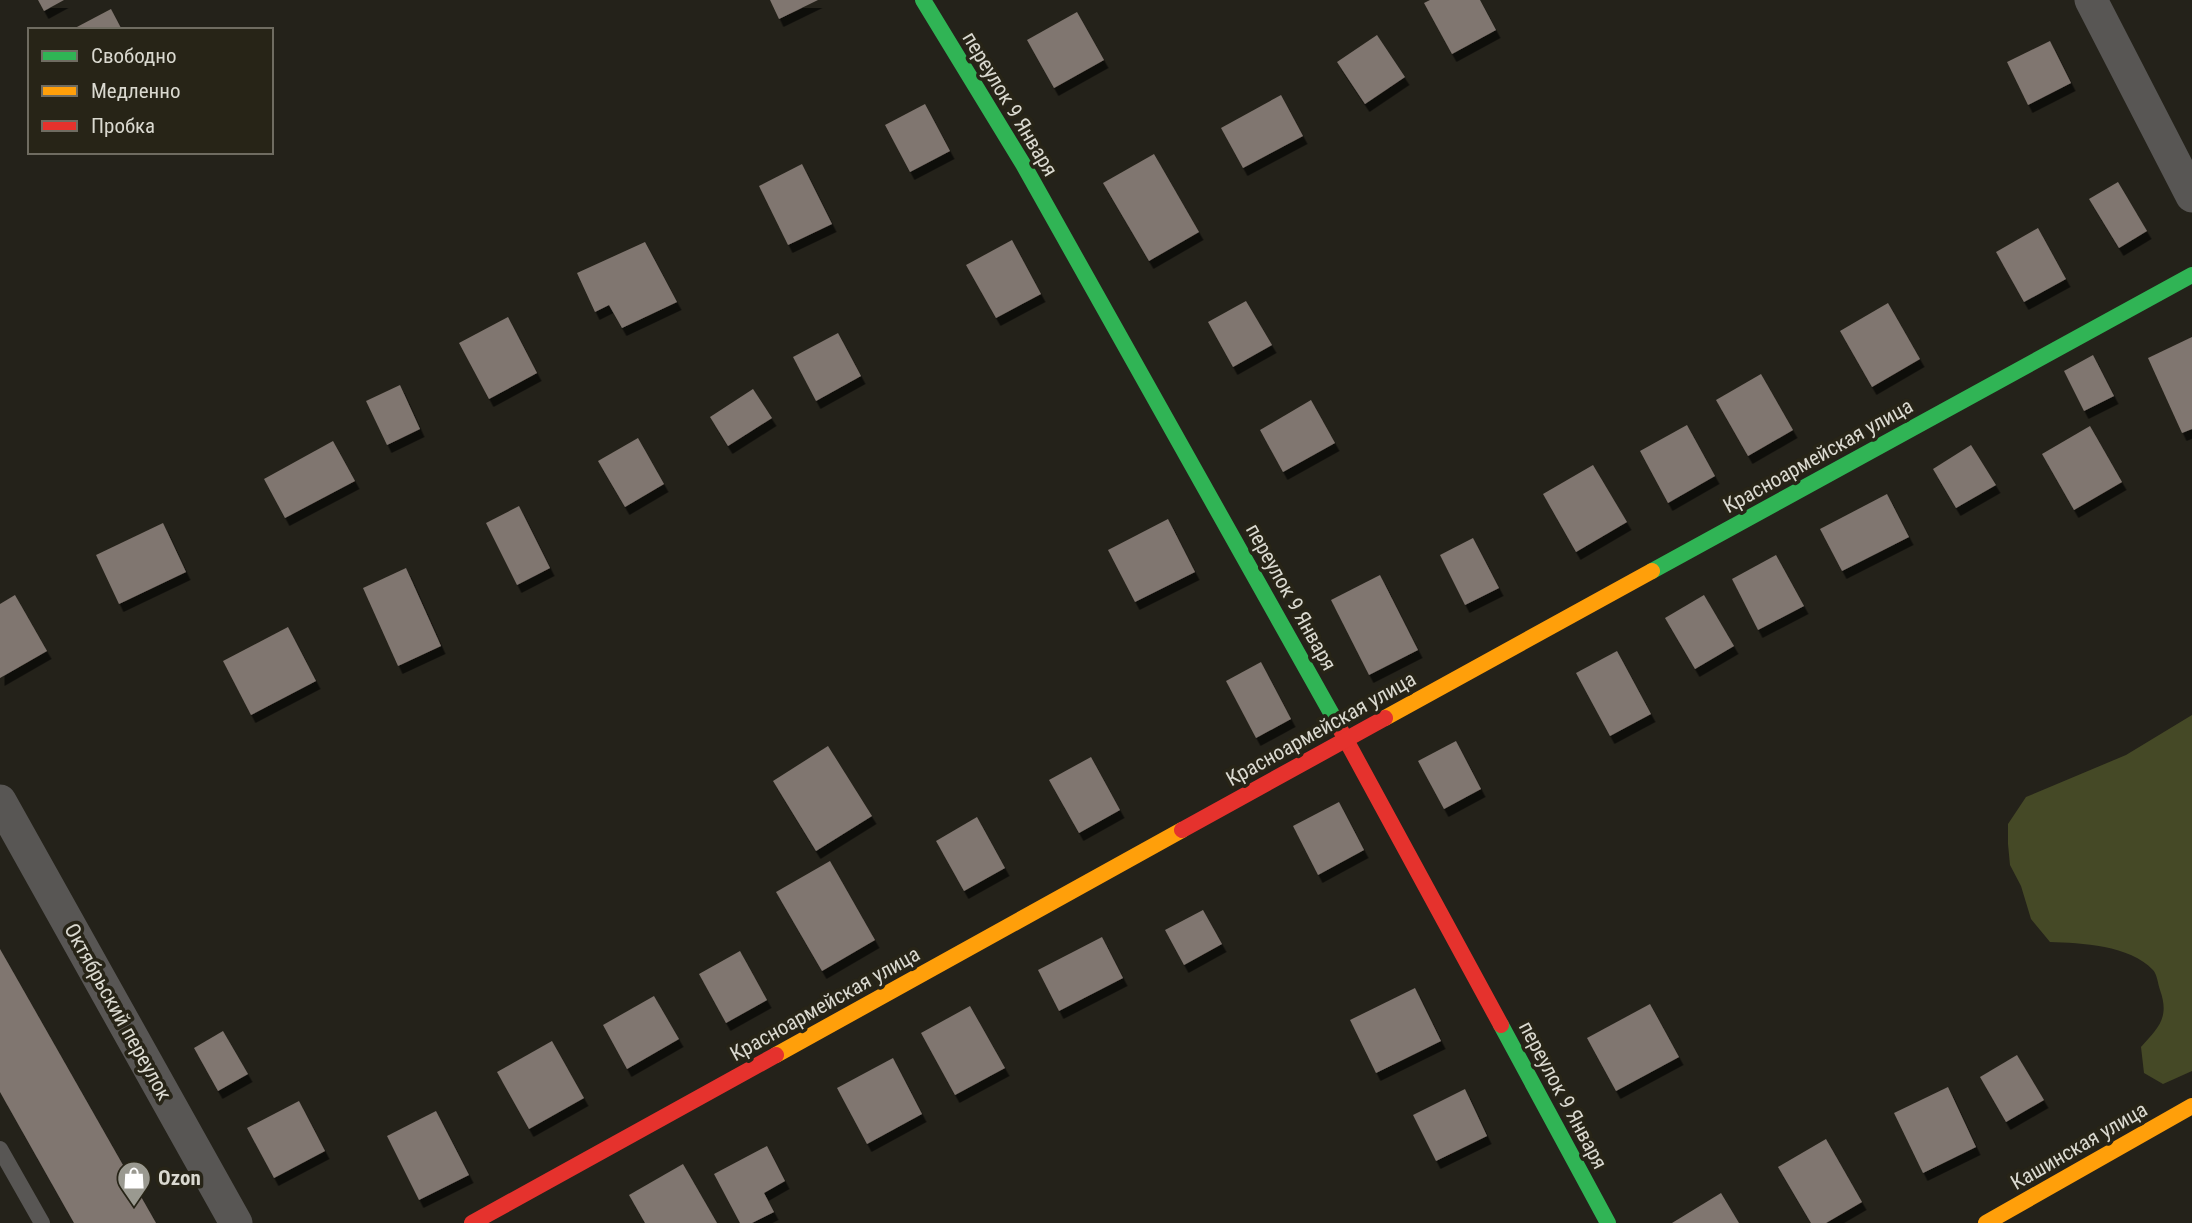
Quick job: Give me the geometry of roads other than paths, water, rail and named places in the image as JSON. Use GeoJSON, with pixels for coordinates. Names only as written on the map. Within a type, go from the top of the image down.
{"type":"FeatureCollection","features":[{"type":"Feature","properties":{"kind":"street","name":"переулок 9 Января"},"geometry":{"type":"LineString","coordinates":[[923,0],[1023,164],[1346,739],[1608,1223]]}},
{"type":"Feature","properties":{"kind":"street"},"geometry":{"type":"LineString","coordinates":[[2091,0],[2192,196]]}},
{"type":"Feature","properties":{"kind":"street","name":"Красноармейская улица"},"geometry":{"type":"LineString","coordinates":[[472,1223],[2192,275]]}},
{"type":"Feature","properties":{"kind":"street","name":"Октябрьский переулок"},"geometry":{"type":"LineString","coordinates":[[0,801],[236,1223]]}},
{"type":"Feature","properties":{"kind":"street","name":"Кашинская улица"},"geometry":{"type":"LineString","coordinates":[[1986,1223],[2192,1106]]}},
{"type":"Feature","properties":{"kind":"lane"},"geometry":{"type":"LineString","coordinates":[[0,1149],[42,1223]]}},
{"type":"Feature","properties":{"kind":"place","name":"Ozon"},"geometry":{"type":"Point","coordinates":[134,1208]}}]}
